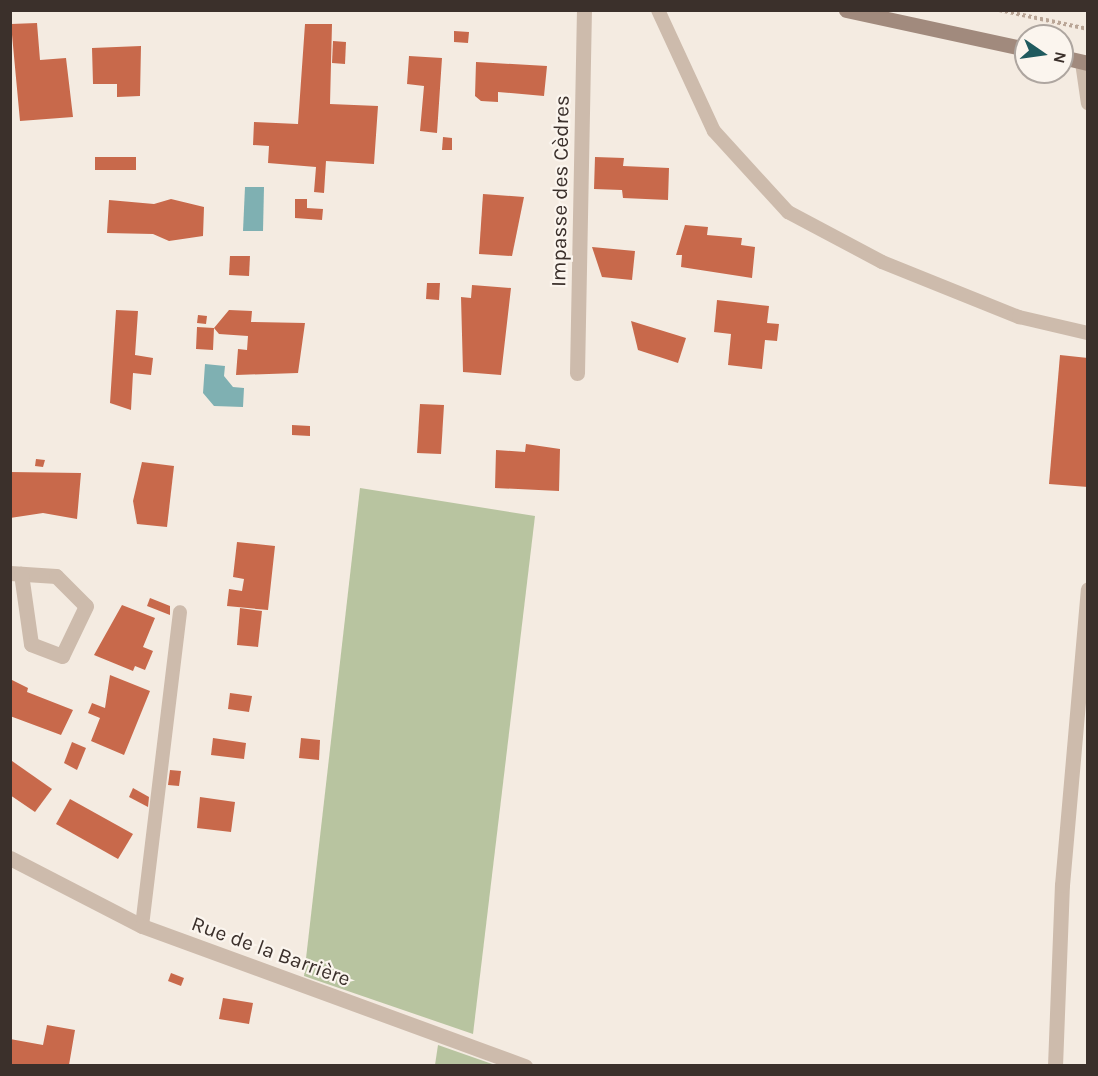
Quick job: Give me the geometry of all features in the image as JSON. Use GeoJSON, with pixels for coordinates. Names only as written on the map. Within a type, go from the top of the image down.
{"type":"FeatureCollection","features":[{"type":"Feature","properties":{"kind":"main road"},"geometry":{"type":"LineString","coordinates":[[846,10],[1014,46]]}},
{"type":"Feature","properties":{"kind":"street","name":"Impasse des Cèdres"},"geometry":{"type":"LineString","coordinates":[[578,373],[584,10]]}},
{"type":"Feature","properties":{"kind":"street"},"geometry":{"type":"LineString","coordinates":[[1085,62],[1088,103]]}},
{"type":"Feature","properties":{"kind":"street"},"geometry":{"type":"LineString","coordinates":[[16,574],[56,576],[86,606],[62,656],[31,644],[16,574]]}},
{"type":"Feature","properties":{"kind":"street"},"geometry":{"type":"LineString","coordinates":[[1055,1065],[1063,873],[1088,589]]}},
{"type":"Feature","properties":{"kind":"street","name":"Rue de la Barrière"},"geometry":{"type":"LineString","coordinates":[[10,858],[142,926],[525,1065]]}},
{"type":"Feature","properties":{"kind":"lane"},"geometry":{"type":"LineString","coordinates":[[658,10],[714,130],[788,212],[882,262],[1019,317],[1088,333]]}},
{"type":"Feature","properties":{"kind":"lane"},"geometry":{"type":"LineString","coordinates":[[142,926],[180,612]]}},
{"type":"Feature","properties":{"kind":"path"},"geometry":{"type":"LineString","coordinates":[[999,10],[1088,29]]}},
{"type":"Feature","properties":{"kind":"green space"},"geometry":{"type":"Polygon","coordinates":[[[360,488],[535,516],[473,1034],[304,976],[360,488]]]}},
{"type":"Feature","properties":{"kind":"green space"},"geometry":{"type":"Polygon","coordinates":[[[438,1045],[495,1065],[435,1065],[438,1045]]]}},
{"type":"Feature","properties":{"kind":"water"},"geometry":{"type":"Polygon","coordinates":[[[245,187],[264,187],[263,231],[243,231],[245,187]]]}},
{"type":"Feature","properties":{"kind":"water"},"geometry":{"type":"Polygon","coordinates":[[[205,364],[225,366],[224,376],[233,387],[244,388],[243,407],[214,406],[203,393],[205,364]]]}},
{"type":"Feature","properties":{"kind":"building"},"geometry":{"type":"Polygon","coordinates":[[[37,23],[40,60],[66,58],[73,117],[20,121],[11,24],[37,23]]]}},
{"type":"Feature","properties":{"kind":"building"},"geometry":{"type":"Polygon","coordinates":[[[305,24],[332,24],[330,104],[378,106],[374,164],[326,161],[324,193],[314,192],[316,167],[268,163],[269,146],[253,145],[254,122],[298,124],[305,24]]]}},
{"type":"Feature","properties":{"kind":"building"},"geometry":{"type":"Polygon","coordinates":[[[454,31],[469,32],[468,43],[454,42],[454,31]]]}},
{"type":"Feature","properties":{"kind":"building"},"geometry":{"type":"Polygon","coordinates":[[[333,41],[346,42],[345,64],[332,63],[333,41]]]}},
{"type":"Feature","properties":{"kind":"building"},"geometry":{"type":"Polygon","coordinates":[[[141,46],[140,96],[117,97],[117,84],[93,84],[92,48],[141,46]]]}},
{"type":"Feature","properties":{"kind":"building"},"geometry":{"type":"Polygon","coordinates":[[[409,56],[442,58],[437,133],[420,131],[424,86],[407,84],[409,56]]]}},
{"type":"Feature","properties":{"kind":"building"},"geometry":{"type":"Polygon","coordinates":[[[476,62],[547,66],[544,96],[498,92],[498,102],[481,101],[475,96],[476,62]]]}},
{"type":"Feature","properties":{"kind":"building"},"geometry":{"type":"Polygon","coordinates":[[[443,137],[452,138],[452,150],[442,150],[443,137]]]}},
{"type":"Feature","properties":{"kind":"building"},"geometry":{"type":"Polygon","coordinates":[[[95,157],[136,157],[136,170],[95,170],[95,157]]]}},
{"type":"Feature","properties":{"kind":"building"},"geometry":{"type":"Polygon","coordinates":[[[595,157],[624,158],[623,166],[669,168],[668,200],[623,198],[622,190],[594,189],[595,157]]]}},
{"type":"Feature","properties":{"kind":"building"},"geometry":{"type":"Polygon","coordinates":[[[483,194],[524,197],[512,256],[479,254],[483,194]]]}},
{"type":"Feature","properties":{"kind":"building"},"geometry":{"type":"Polygon","coordinates":[[[171,199],[204,207],[203,236],[169,241],[153,234],[107,233],[109,200],[154,204],[171,199]]]}},
{"type":"Feature","properties":{"kind":"building"},"geometry":{"type":"Polygon","coordinates":[[[295,199],[307,199],[307,208],[323,209],[322,220],[295,218],[295,199]]]}},
{"type":"Feature","properties":{"kind":"building"},"geometry":{"type":"Polygon","coordinates":[[[685,225],[708,227],[707,235],[742,238],[741,245],[755,247],[752,278],[681,267],[682,255],[676,255],[685,225]]]}},
{"type":"Feature","properties":{"kind":"building"},"geometry":{"type":"Polygon","coordinates":[[[592,247],[635,251],[632,280],[602,277],[592,247]]]}},
{"type":"Feature","properties":{"kind":"building"},"geometry":{"type":"Polygon","coordinates":[[[230,256],[250,256],[249,276],[229,275],[230,256]]]}},
{"type":"Feature","properties":{"kind":"building"},"geometry":{"type":"Polygon","coordinates":[[[427,283],[440,283],[439,300],[426,299],[427,283]]]}},
{"type":"Feature","properties":{"kind":"building"},"geometry":{"type":"Polygon","coordinates":[[[472,285],[511,288],[501,375],[463,372],[461,297],[471,298],[472,285]]]}},
{"type":"Feature","properties":{"kind":"building"},"geometry":{"type":"Polygon","coordinates":[[[717,300],[769,306],[767,323],[779,324],[777,341],[765,340],[762,369],[728,365],[731,334],[714,332],[717,300]]]}},
{"type":"Feature","properties":{"kind":"building"},"geometry":{"type":"Polygon","coordinates":[[[116,310],[138,311],[135,355],[153,358],[151,375],[133,373],[131,410],[110,403],[116,310]]]}},
{"type":"Feature","properties":{"kind":"building"},"geometry":{"type":"Polygon","coordinates":[[[229,310],[252,311],[251,322],[305,323],[298,373],[236,375],[238,349],[247,350],[248,336],[219,334],[214,328],[229,310]]]}},
{"type":"Feature","properties":{"kind":"building"},"geometry":{"type":"Polygon","coordinates":[[[198,315],[207,316],[206,324],[197,323],[198,315]]]}},
{"type":"Feature","properties":{"kind":"building"},"geometry":{"type":"Polygon","coordinates":[[[631,321],[686,338],[678,363],[638,350],[631,321]]]}},
{"type":"Feature","properties":{"kind":"building"},"geometry":{"type":"Polygon","coordinates":[[[197,327],[214,328],[213,350],[196,349],[197,327]]]}},
{"type":"Feature","properties":{"kind":"building"},"geometry":{"type":"Polygon","coordinates":[[[1060,355],[1088,358],[1088,487],[1049,484],[1060,355]]]}},
{"type":"Feature","properties":{"kind":"building"},"geometry":{"type":"Polygon","coordinates":[[[420,404],[444,405],[441,454],[417,453],[420,404]]]}},
{"type":"Feature","properties":{"kind":"building"},"geometry":{"type":"Polygon","coordinates":[[[292,425],[310,426],[310,436],[292,435],[292,425]]]}},
{"type":"Feature","properties":{"kind":"building"},"geometry":{"type":"Polygon","coordinates":[[[526,444],[560,449],[559,491],[495,488],[496,450],[525,452],[526,444]]]}},
{"type":"Feature","properties":{"kind":"building"},"geometry":{"type":"Polygon","coordinates":[[[36,459],[45,460],[43,467],[35,466],[36,459]]]}},
{"type":"Feature","properties":{"kind":"building"},"geometry":{"type":"Polygon","coordinates":[[[142,462],[174,466],[167,527],[137,524],[133,501],[142,462]]]}},
{"type":"Feature","properties":{"kind":"building"},"geometry":{"type":"Polygon","coordinates":[[[10,472],[81,473],[77,519],[43,513],[10,518],[10,472]]]}},
{"type":"Feature","properties":{"kind":"building"},"geometry":{"type":"Polygon","coordinates":[[[237,542],[275,546],[268,610],[227,606],[229,589],[242,591],[244,579],[233,577],[237,542]]]}},
{"type":"Feature","properties":{"kind":"building"},"geometry":{"type":"Polygon","coordinates":[[[150,598],[170,606],[170,615],[147,606],[150,598]]]}},
{"type":"Feature","properties":{"kind":"building"},"geometry":{"type":"Polygon","coordinates":[[[122,605],[155,618],[143,647],[153,651],[145,670],[135,666],[133,671],[94,655],[122,605]]]}},
{"type":"Feature","properties":{"kind":"building"},"geometry":{"type":"Polygon","coordinates":[[[240,608],[262,611],[258,647],[237,645],[240,608]]]}},
{"type":"Feature","properties":{"kind":"building"},"geometry":{"type":"Polygon","coordinates":[[[110,675],[150,691],[124,755],[91,741],[100,718],[88,713],[92,703],[105,708],[110,675]]]}},
{"type":"Feature","properties":{"kind":"building"},"geometry":{"type":"Polygon","coordinates":[[[10,679],[28,688],[27,692],[73,710],[61,735],[10,716],[10,679]]]}},
{"type":"Feature","properties":{"kind":"building"},"geometry":{"type":"Polygon","coordinates":[[[230,693],[252,696],[249,712],[228,709],[230,693]]]}},
{"type":"Feature","properties":{"kind":"building"},"geometry":{"type":"Polygon","coordinates":[[[213,738],[246,743],[244,759],[211,755],[213,738]]]}},
{"type":"Feature","properties":{"kind":"building"},"geometry":{"type":"Polygon","coordinates":[[[301,738],[320,740],[319,760],[299,758],[301,738]]]}},
{"type":"Feature","properties":{"kind":"building"},"geometry":{"type":"Polygon","coordinates":[[[72,742],[86,748],[77,770],[64,763],[72,742]]]}},
{"type":"Feature","properties":{"kind":"building"},"geometry":{"type":"Polygon","coordinates":[[[12,761],[52,789],[35,812],[10,795],[12,761]]]}},
{"type":"Feature","properties":{"kind":"building"},"geometry":{"type":"Polygon","coordinates":[[[170,770],[181,771],[179,786],[168,785],[170,770]]]}},
{"type":"Feature","properties":{"kind":"building"},"geometry":{"type":"Polygon","coordinates":[[[133,788],[149,797],[148,807],[129,797],[133,788]]]}},
{"type":"Feature","properties":{"kind":"building"},"geometry":{"type":"Polygon","coordinates":[[[200,797],[235,802],[231,832],[197,828],[200,797]]]}},
{"type":"Feature","properties":{"kind":"building"},"geometry":{"type":"Polygon","coordinates":[[[70,799],[133,834],[118,859],[56,824],[70,799]]]}},
{"type":"Feature","properties":{"kind":"building"},"geometry":{"type":"Polygon","coordinates":[[[171,973],[184,978],[181,986],[168,981],[171,973]]]}},
{"type":"Feature","properties":{"kind":"building"},"geometry":{"type":"Polygon","coordinates":[[[223,998],[253,1003],[249,1024],[219,1019],[223,998]]]}},
{"type":"Feature","properties":{"kind":"building"},"geometry":{"type":"Polygon","coordinates":[[[47,1025],[75,1030],[69,1065],[10,1065],[10,1039],[43,1045],[47,1025]]]}}]}
